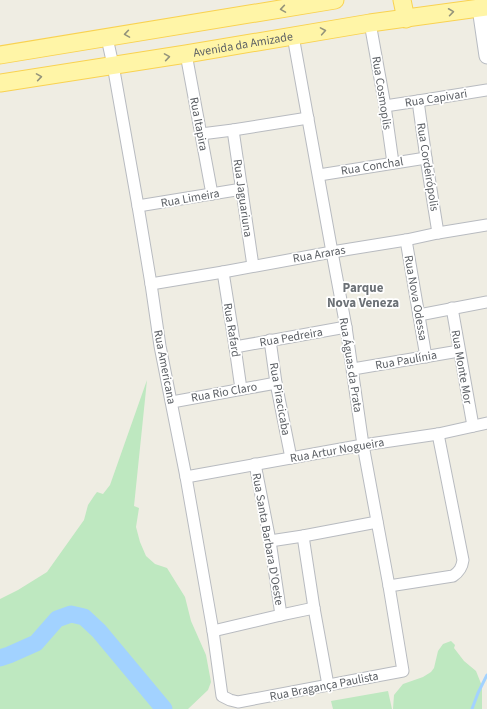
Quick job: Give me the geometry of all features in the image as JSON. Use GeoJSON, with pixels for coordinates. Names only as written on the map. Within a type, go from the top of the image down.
{"type":"FeatureCollection","features":[{"type":"Feature","properties":{"kind":"main road"},"geometry":{"type":"LineString","coordinates":[[0,55],[335,0]]}},
{"type":"Feature","properties":{"kind":"main road"},"geometry":{"type":"LineString","coordinates":[[402,0],[406,19]]}},
{"type":"Feature","properties":{"kind":"main road","name":"Avenida da Amizade"},"geometry":{"type":"LineString","coordinates":[[0,83],[370,23],[483,8]]}},
{"type":"Feature","properties":{"kind":"street"},"geometry":{"type":"LineString","coordinates":[[483,8],[487,56]]}},
{"type":"Feature","properties":{"kind":"street","name":"Rua Cosmoplis"},"geometry":{"type":"LineString","coordinates":[[370,23],[393,164]]}},
{"type":"Feature","properties":{"kind":"street","name":"Rua Águas da Prata"},"geometry":{"type":"LineString","coordinates":[[293,36],[346,328],[363,445],[378,522],[403,670]]}},
{"type":"Feature","properties":{"kind":"street","name":"Rua Americana"},"geometry":{"type":"LineString","coordinates":[[107,38],[138,206],[160,346],[186,476],[213,631],[222,696]]}},
{"type":"Feature","properties":{"kind":"street","name":"Rua Itapira"},"geometry":{"type":"LineString","coordinates":[[186,54],[212,194]]}},
{"type":"Feature","properties":{"kind":"street","name":"Rua Capivari"},"geometry":{"type":"LineString","coordinates":[[384,106],[487,90]]}},
{"type":"Feature","properties":{"kind":"street","name":"Rua Cordeirópolis"},"geometry":{"type":"LineString","coordinates":[[418,101],[438,233]]}},
{"type":"Feature","properties":{"kind":"street"},"geometry":{"type":"LineString","coordinates":[[201,134],[308,118]]}},
{"type":"Feature","properties":{"kind":"street","name":"Rua Jaguariuna"},"geometry":{"type":"LineString","coordinates":[[233,130],[253,266]]}},
{"type":"Feature","properties":{"kind":"street","name":"Rua Conchal"},"geometry":{"type":"LineString","coordinates":[[319,175],[426,158]]}},
{"type":"Feature","properties":{"kind":"street","name":"Rua Limeira"},"geometry":{"type":"LineString","coordinates":[[138,206],[242,189]]}},
{"type":"Feature","properties":{"kind":"street","name":"Rua Araras"},"geometry":{"type":"LineString","coordinates":[[151,284],[487,225]]}},
{"type":"Feature","properties":{"kind":"street","name":"Rua Nova Odessa"},"geometry":{"type":"LineString","coordinates":[[406,240],[426,357]]}},
{"type":"Feature","properties":{"kind":"street","name":"Rua Rafard"},"geometry":{"type":"LineString","coordinates":[[223,272],[241,389]]}},
{"type":"Feature","properties":{"kind":"street"},"geometry":{"type":"LineString","coordinates":[[419,315],[487,302]]}},
{"type":"Feature","properties":{"kind":"street","name":"Rua Monte Mor"},"geometry":{"type":"LineString","coordinates":[[452,308],[473,426]]}},
{"type":"Feature","properties":{"kind":"street","name":"Rua Pedreira"},"geometry":{"type":"LineString","coordinates":[[235,347],[346,328]]}},
{"type":"Feature","properties":{"kind":"street","name":"Rua Piracicaba"},"geometry":{"type":"LineString","coordinates":[[270,340],[276,384],[291,458]]}},
{"type":"Feature","properties":{"kind":"street","name":"Rua Paulínia"},"geometry":{"type":"LineString","coordinates":[[353,369],[459,351]]}},
{"type":"Feature","properties":{"kind":"street","name":"Rua Rio Claro"},"geometry":{"type":"LineString","coordinates":[[172,402],[276,384]]}},
{"type":"Feature","properties":{"kind":"street","name":"Rua Artur Nogueira"},"geometry":{"type":"LineString","coordinates":[[186,476],[363,445],[438,434],[487,424]]}},
{"type":"Feature","properties":{"kind":"street"},"geometry":{"type":"LineString","coordinates":[[389,586],[452,576],[457,573],[462,565],[463,560],[438,434]]}},
{"type":"Feature","properties":{"kind":"street","name":"Rua Santa Barbara D'Oeste"},"geometry":{"type":"LineString","coordinates":[[255,464],[270,541],[281,614]]}},
{"type":"Feature","properties":{"kind":"street"},"geometry":{"type":"LineString","coordinates":[[270,541],[378,522]]}},
{"type":"Feature","properties":{"kind":"street"},"geometry":{"type":"LineString","coordinates":[[303,536],[328,685]]}},
{"type":"Feature","properties":{"kind":"street"},"geometry":{"type":"LineString","coordinates":[[213,631],[281,614],[314,608]]}},
{"type":"Feature","properties":{"kind":"street","name":"Rua Bragança Paulista"},"geometry":{"type":"LineString","coordinates":[[222,696],[238,702],[403,670]]}},
{"type":"Feature","properties":{"kind":"green space"},"geometry":{"type":"Polygon","coordinates":[[[147,380],[134,506],[139,508],[136,527],[146,556],[155,564],[167,568],[185,597],[191,621],[206,655],[211,682],[208,690],[188,709],[0,709],[0,599],[47,572],[84,520],[88,505],[94,496],[97,492],[103,494],[110,485],[147,380]]]}},
{"type":"Feature","properties":{"kind":"green space"},"geometry":{"type":"Polygon","coordinates":[[[451,641],[455,645],[454,648],[464,661],[476,671],[482,686],[482,709],[393,709],[394,695],[403,684],[423,677],[431,672],[434,668],[438,651],[443,644],[451,641]]]}},
{"type":"Feature","properties":{"kind":"green space"},"geometry":{"type":"Polygon","coordinates":[[[388,691],[392,709],[333,709],[331,701],[388,691]]]}},
{"type":"Feature","properties":{"kind":"waterway"},"geometry":{"type":"LineString","coordinates":[[0,658],[36,643],[57,619],[71,614],[84,617],[99,631],[164,709]]}},
{"type":"Feature","properties":{"kind":"waterway"},"geometry":{"type":"LineString","coordinates":[[472,709],[487,675]]}},
{"type":"Feature","properties":{"kind":"district","name":"Parque Nova Veneza"},"geometry":{"type":"Point","coordinates":[363,294]}}]}
